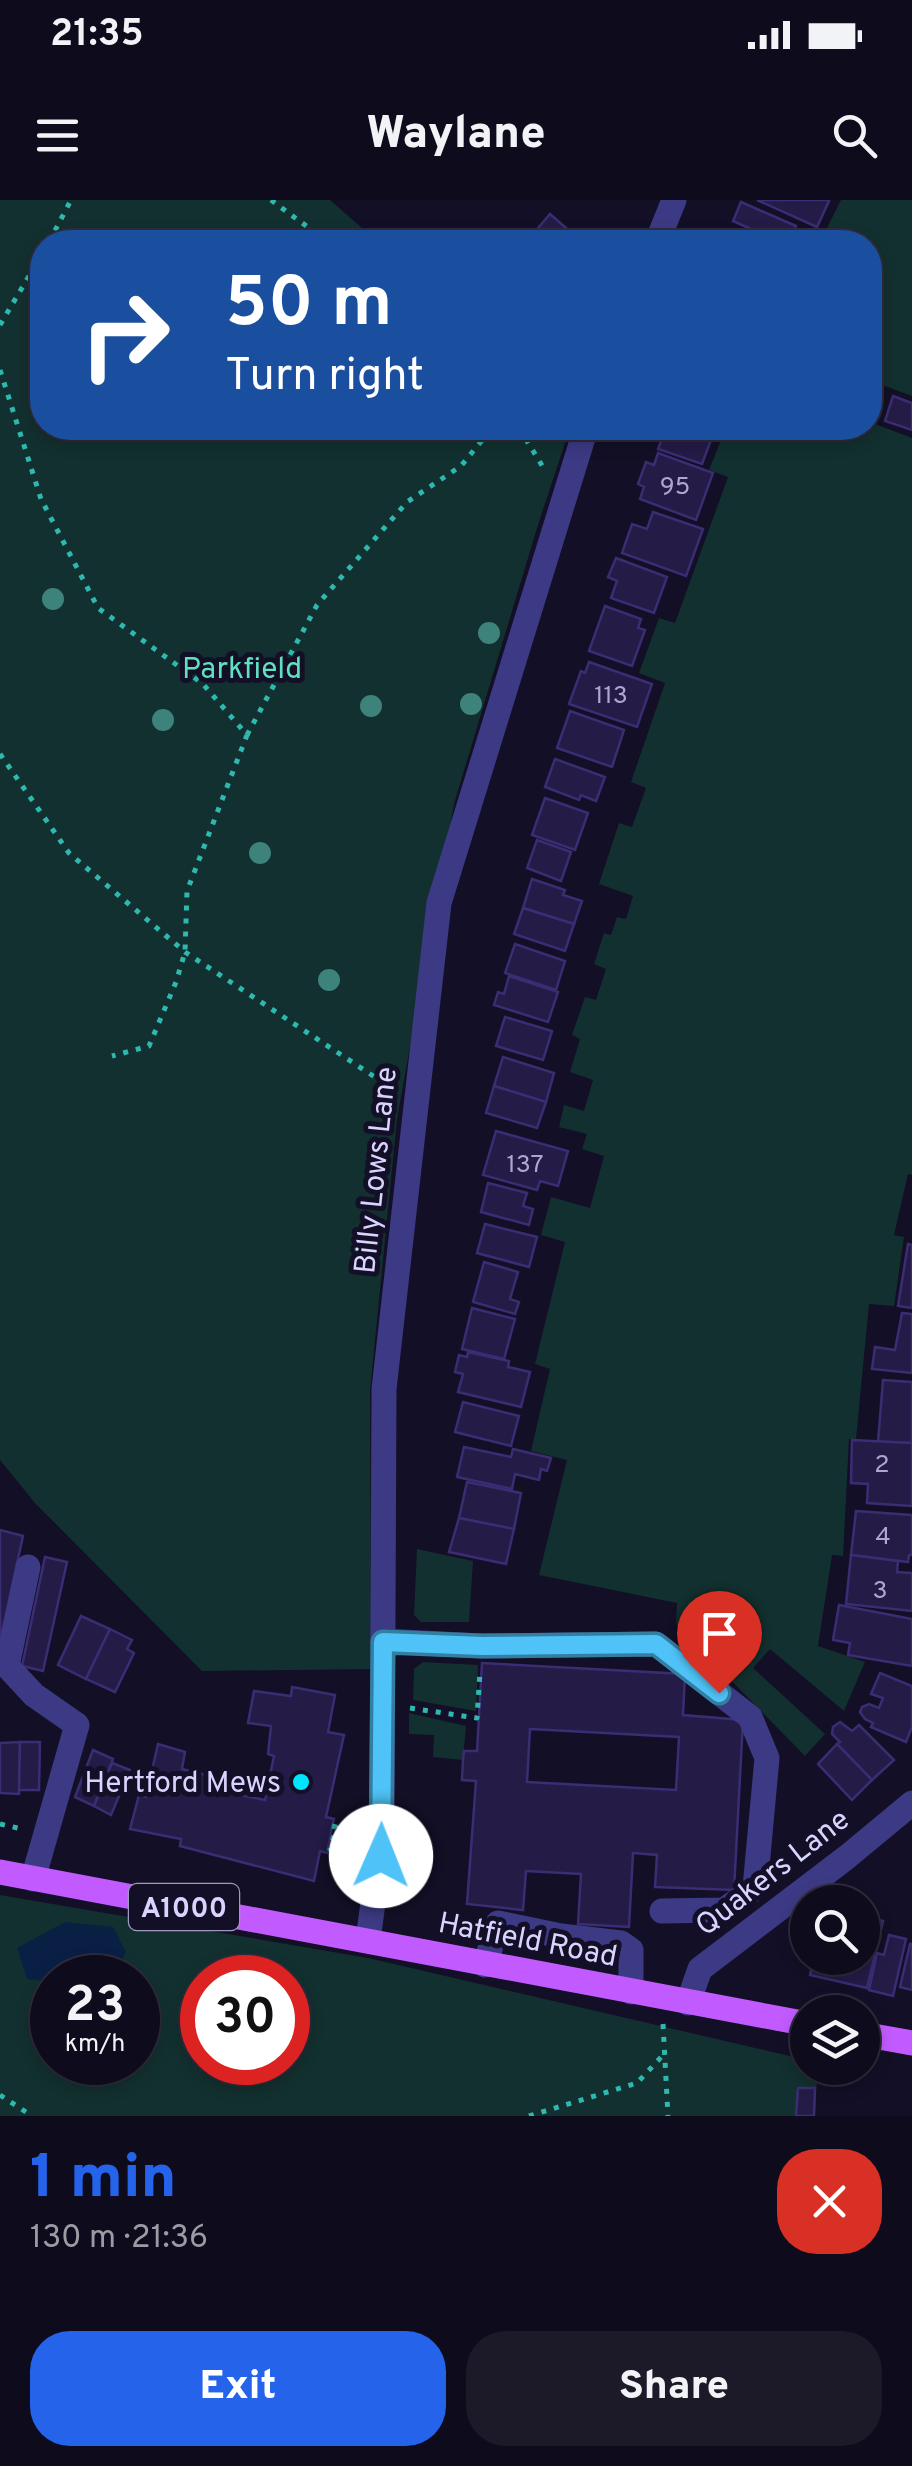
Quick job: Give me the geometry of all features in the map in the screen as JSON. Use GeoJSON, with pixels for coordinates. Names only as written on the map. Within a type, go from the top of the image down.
{"type":"FeatureCollection","features":[{"type":"Feature","properties":{"kind":"main road","name":"Hatfield Road"},"geometry":{"type":"LineString","coordinates":[[0,1872],[790,2021]]}},
{"type":"Feature","properties":{"kind":"main road"},"geometry":{"type":"LineString","coordinates":[[880,2037],[912,2043]]}},
{"type":"Feature","properties":{"kind":"street"},"geometry":{"type":"LineString","coordinates":[[662,230],[674,200]]}},
{"type":"Feature","properties":{"kind":"street","name":"Billy Lows Lane"},"geometry":{"type":"LineString","coordinates":[[368,1940],[382,1836],[384,1389],[440,903],[582,440]]}},
{"type":"Feature","properties":{"kind":"street"},"geometry":{"type":"LineString","coordinates":[[28,1568],[7,1666],[34,1696],[77,1725],[33,1879]]}},
{"type":"Feature","properties":{"kind":"street"},"geometry":{"type":"LineString","coordinates":[[383,1642],[482,1646],[656,1644],[750,1717],[768,1758],[755,1888],[724,1910],[662,1912]]}},
{"type":"Feature","properties":{"kind":"street","name":"Quakers Lane"},"geometry":{"type":"LineString","coordinates":[[677,2001],[700,1969],[912,1803]]}},
{"type":"Feature","properties":{"kind":"street"},"geometry":{"type":"LineString","coordinates":[[485,1964],[498,1923],[621,1943],[631,1950],[631,1992]]}},
{"type":"Feature","properties":{"kind":"path"},"geometry":{"type":"LineString","coordinates":[[55,230],[71,200]]}},
{"type":"Feature","properties":{"kind":"path"},"geometry":{"type":"LineString","coordinates":[[271,200],[312,230]]}},
{"type":"Feature","properties":{"kind":"path"},"geometry":{"type":"LineString","coordinates":[[0,325],[30,274]]}},
{"type":"Feature","properties":{"kind":"path"},"geometry":{"type":"LineString","coordinates":[[0,370],[41,499],[98,608],[203,684],[246,735]]}},
{"type":"Feature","properties":{"kind":"path"},"geometry":{"type":"LineString","coordinates":[[112,1056],[149,1046],[185,952],[188,891],[246,735],[317,605],[406,502],[461,466],[482,440]]}},
{"type":"Feature","properties":{"kind":"path"},"geometry":{"type":"LineString","coordinates":[[526,440],[548,475]]}},
{"type":"Feature","properties":{"kind":"path"},"geometry":{"type":"LineString","coordinates":[[0,754],[69,853],[185,952],[415,1103]]}},
{"type":"Feature","properties":{"kind":"path"},"geometry":{"type":"LineString","coordinates":[[435,1712],[477,1718],[482,1646]]}},
{"type":"Feature","properties":{"kind":"path"},"geometry":{"type":"LineString","coordinates":[[350,1830],[346,1847],[334,1853],[330,1849],[334,1827],[350,1830],[382,1836]]}},
{"type":"Feature","properties":{"kind":"path"},"geometry":{"type":"LineString","coordinates":[[668,2116],[663,2026],[677,2001]]}},
{"type":"Feature","properties":{"kind":"path"},"geometry":{"type":"LineString","coordinates":[[530,2116],[637,2084],[664,2054]]}},
{"type":"Feature","properties":{"kind":"path"},"geometry":{"type":"LineString","coordinates":[[0,2095],[32,2116]]}},
{"type":"Feature","properties":{"kind":"green space","name":"Parkfield"},"geometry":{"type":"Polygon","coordinates":[[[0,200],[330,200],[364,230],[30,230],[30,440],[566,440],[454,804],[397,1119],[370,1391],[371,1669],[202,1671],[35,1503],[0,1460],[0,200]]]}},
{"type":"Feature","properties":{"kind":"green space"},"geometry":{"type":"Polygon","coordinates":[[[841,200],[912,200],[912,396],[882,385],[882,230],[826,230],[841,200]]]}},
{"type":"Feature","properties":{"kind":"green space"},"geometry":{"type":"Polygon","coordinates":[[[882,427],[912,438],[912,1175],[908,1174],[894,1235],[904,1237],[894,1306],[869,1304],[856,1439],[849,1439],[843,1556],[832,1555],[818,1646],[865,1662],[844,1711],[770,1649],[753,1668],[825,1734],[805,1756],[676,1624],[677,1603],[539,1575],[567,1460],[531,1451],[550,1369],[535,1364],[565,1242],[541,1235],[551,1197],[590,1208],[604,1156],[582,1149],[587,1134],[559,1127],[564,1105],[584,1111],[593,1080],[570,1072],[580,1039],[572,1035],[585,997],[596,1000],[606,969],[594,964],[604,933],[611,935],[617,917],[626,919],[633,896],[599,884],[619,823],[632,827],[646,788],[631,782],[665,683],[639,673],[659,618],[675,623],[728,477],[709,470],[721,440],[882,440],[882,427]]]}},
{"type":"Feature","properties":{"kind":"green space"},"geometry":{"type":"Polygon","coordinates":[[[417,1549],[473,1561],[469,1622],[421,1622],[414,1615],[417,1549]]]}},
{"type":"Feature","properties":{"kind":"green space"},"geometry":{"type":"Polygon","coordinates":[[[423,1662],[478,1665],[476,1711],[413,1700],[414,1669],[423,1662]]]}},
{"type":"Feature","properties":{"kind":"green space"},"geometry":{"type":"Polygon","coordinates":[[[409,1713],[466,1726],[463,1760],[433,1757],[434,1735],[409,1734],[409,1713]]]}},
{"type":"Feature","properties":{"kind":"green space"},"geometry":{"type":"Polygon","coordinates":[[[0,1895],[368,1958],[790,2056],[790,2085],[817,2085],[814,2116],[0,2116],[0,1895]]]}},
{"type":"Feature","properties":{"kind":"water"},"geometry":{"type":"Polygon","coordinates":[[[65,1922],[113,1927],[126,1952],[30,1955],[30,1979],[17,1948],[65,1922]]]}},
{"type":"Feature","properties":{"kind":"building"},"geometry":{"type":"Polygon","coordinates":[[[757,200],[827,200],[829,201],[817,227],[757,200]]]}},
{"type":"Feature","properties":{"kind":"building"},"geometry":{"type":"Polygon","coordinates":[[[741,202],[796,226],[794,230],[751,230],[733,221],[741,202]]]}},
{"type":"Feature","properties":{"kind":"building"},"geometry":{"type":"Polygon","coordinates":[[[550,214],[568,230],[536,230],[550,214]]]}},
{"type":"Feature","properties":{"kind":"building"},"geometry":{"type":"Polygon","coordinates":[[[893,396],[912,403],[912,430],[885,421],[893,396]]]}},
{"type":"Feature","properties":{"kind":"building"},"geometry":{"type":"Polygon","coordinates":[[[661,440],[711,440],[702,464],[658,449],[661,440]]]}},
{"type":"Feature","properties":{"kind":"building"},"geometry":{"type":"Polygon","coordinates":[[[658,453],[713,473],[696,520],[640,499],[644,487],[638,484],[646,462],[654,465],[658,453]]]}},
{"type":"Feature","properties":{"kind":"building"},"geometry":{"type":"Polygon","coordinates":[[[653,512],[703,529],[686,576],[622,553],[632,524],[647,529],[653,512]]]}},
{"type":"Feature","properties":{"kind":"building"},"geometry":{"type":"Polygon","coordinates":[[[616,558],[667,577],[654,613],[611,598],[617,581],[608,577],[616,558]]]}},
{"type":"Feature","properties":{"kind":"building"},"geometry":{"type":"Polygon","coordinates":[[[605,606],[641,619],[638,628],[645,630],[632,666],[589,651],[605,606]]]}},
{"type":"Feature","properties":{"kind":"building"},"geometry":{"type":"Polygon","coordinates":[[[589,662],[652,684],[637,727],[569,704],[581,671],[585,673],[589,662]]]}},
{"type":"Feature","properties":{"kind":"building"},"geometry":{"type":"Polygon","coordinates":[[[570,711],[624,730],[612,767],[557,748],[570,711]]]}},
{"type":"Feature","properties":{"kind":"building"},"geometry":{"type":"Polygon","coordinates":[[[555,759],[605,777],[596,801],[581,795],[579,800],[545,787],[555,759]]]}},
{"type":"Feature","properties":{"kind":"building"},"geometry":{"type":"Polygon","coordinates":[[[545,798],[588,813],[575,850],[532,835],[545,798]]]}},
{"type":"Feature","properties":{"kind":"building"},"geometry":{"type":"Polygon","coordinates":[[[537,840],[571,852],[561,881],[527,868],[537,840]]]}},
{"type":"Feature","properties":{"kind":"building"},"geometry":{"type":"Polygon","coordinates":[[[532,879],[565,890],[563,895],[582,901],[574,924],[523,908],[532,879]]]}},
{"type":"Feature","properties":{"kind":"building"},"geometry":{"type":"Polygon","coordinates":[[[523,908],[574,924],[565,951],[514,934],[523,908]]]}},
{"type":"Feature","properties":{"kind":"building"},"geometry":{"type":"Polygon","coordinates":[[[515,944],[565,961],[556,990],[505,973],[515,944]]]}},
{"type":"Feature","properties":{"kind":"building"},"geometry":{"type":"Polygon","coordinates":[[[509,976],[558,992],[548,1022],[494,1005],[498,992],[504,994],[509,976]]]}},
{"type":"Feature","properties":{"kind":"building"},"geometry":{"type":"Polygon","coordinates":[[[505,1017],[552,1031],[543,1060],[496,1046],[505,1017]]]}},
{"type":"Feature","properties":{"kind":"building"},"geometry":{"type":"Polygon","coordinates":[[[503,1057],[554,1073],[546,1102],[494,1086],[503,1057]]]}},
{"type":"Feature","properties":{"kind":"building"},"geometry":{"type":"Polygon","coordinates":[[[494,1086],[546,1102],[537,1128],[486,1113],[494,1086]]]}},
{"type":"Feature","properties":{"kind":"building"},"geometry":{"type":"Polygon","coordinates":[[[496,1131],[568,1151],[558,1186],[540,1181],[537,1190],[483,1175],[496,1131]]]}},
{"type":"Feature","properties":{"kind":"building"},"geometry":{"type":"Polygon","coordinates":[[[488,1183],[527,1193],[523,1206],[533,1209],[529,1225],[481,1212],[488,1183]]]}},
{"type":"Feature","properties":{"kind":"building"},"geometry":{"type":"Polygon","coordinates":[[[485,1224],[537,1237],[529,1267],[477,1253],[485,1224]]]}},
{"type":"Feature","properties":{"kind":"building"},"geometry":{"type":"Polygon","coordinates":[[[908,1244],[912,1245],[912,1308],[898,1306],[908,1244]]]}},
{"type":"Feature","properties":{"kind":"building"},"geometry":{"type":"Polygon","coordinates":[[[484,1262],[518,1272],[510,1299],[519,1302],[515,1314],[473,1302],[484,1262]]]}},
{"type":"Feature","properties":{"kind":"building"},"geometry":{"type":"Polygon","coordinates":[[[472,1308],[515,1319],[504,1359],[462,1349],[472,1308]]]}},
{"type":"Feature","properties":{"kind":"building"},"geometry":{"type":"Polygon","coordinates":[[[902,1313],[912,1314],[912,1373],[872,1369],[875,1347],[895,1350],[902,1313]]]}},
{"type":"Feature","properties":{"kind":"building"},"geometry":{"type":"Polygon","coordinates":[[[468,1352],[509,1361],[508,1367],[530,1372],[521,1407],[458,1392],[463,1374],[455,1372],[459,1355],[467,1357],[468,1352]]]}},
{"type":"Feature","properties":{"kind":"building"},"geometry":{"type":"Polygon","coordinates":[[[883,1380],[912,1382],[912,1443],[878,1442],[883,1380]]]}},
{"type":"Feature","properties":{"kind":"building"},"geometry":{"type":"Polygon","coordinates":[[[463,1402],[519,1416],[511,1446],[455,1432],[463,1402]]]}},
{"type":"Feature","properties":{"kind":"building"},"geometry":{"type":"Polygon","coordinates":[[[852,1440],[912,1443],[912,1506],[867,1503],[868,1484],[851,1483],[852,1440]]]}},
{"type":"Feature","properties":{"kind":"building"},"geometry":{"type":"Polygon","coordinates":[[[464,1447],[511,1457],[513,1449],[551,1458],[547,1471],[541,1469],[539,1480],[515,1474],[512,1489],[457,1477],[464,1447]]]}},
{"type":"Feature","properties":{"kind":"building"},"geometry":{"type":"Polygon","coordinates":[[[467,1482],[521,1493],[514,1529],[459,1518],[467,1482]]]}},
{"type":"Feature","properties":{"kind":"building"},"geometry":{"type":"Polygon","coordinates":[[[856,1511],[912,1515],[912,1555],[908,1562],[851,1555],[856,1511]]]}},
{"type":"Feature","properties":{"kind":"building"},"geometry":{"type":"Polygon","coordinates":[[[459,1518],[514,1529],[506,1564],[449,1552],[459,1518]]]}},
{"type":"Feature","properties":{"kind":"building"},"geometry":{"type":"Polygon","coordinates":[[[0,1530],[23,1536],[0,1642],[0,1530]]]}},
{"type":"Feature","properties":{"kind":"building"},"geometry":{"type":"Polygon","coordinates":[[[851,1555],[898,1561],[897,1572],[912,1573],[912,1611],[846,1604],[851,1555]]]}},
{"type":"Feature","properties":{"kind":"building"},"geometry":{"type":"Polygon","coordinates":[[[45,1557],[67,1562],[43,1671],[22,1666],[45,1557]]]}},
{"type":"Feature","properties":{"kind":"building"},"geometry":{"type":"Polygon","coordinates":[[[839,1605],[912,1619],[912,1666],[848,1655],[850,1643],[833,1640],[839,1605]]]}},
{"type":"Feature","properties":{"kind":"building"},"geometry":{"type":"Polygon","coordinates":[[[81,1616],[110,1629],[86,1679],[58,1665],[81,1616]]]}},
{"type":"Feature","properties":{"kind":"building"},"geometry":{"type":"Polygon","coordinates":[[[110,1629],[132,1640],[127,1649],[134,1653],[115,1692],[86,1679],[110,1629]]]}},
{"type":"Feature","properties":{"kind":"building"},"geometry":{"type":"Polygon","coordinates":[[[482,1663],[685,1674],[683,1715],[743,1720],[734,1890],[655,1887],[657,1855],[633,1853],[629,1927],[578,1924],[581,1874],[526,1871],[523,1910],[467,1904],[476,1781],[462,1780],[463,1760],[464,1751],[477,1751],[482,1663]],[[530,1729],[527,1782],[676,1790],[679,1737],[530,1729]]]}},
{"type":"Feature","properties":{"kind":"building"},"geometry":{"type":"Polygon","coordinates":[[[880,1673],[912,1686],[912,1727],[906,1742],[871,1727],[873,1723],[860,1712],[869,1704],[879,1708],[883,1698],[871,1694],[880,1673]]]}},
{"type":"Feature","properties":{"kind":"building","name":"Hertford Mews"},"geometry":{"type":"Polygon","coordinates":[[[292,1687],[335,1695],[328,1732],[344,1735],[326,1817],[334,1819],[327,1853],[320,1851],[314,1881],[180,1846],[181,1839],[130,1829],[139,1795],[146,1797],[158,1744],[185,1752],[182,1769],[210,1776],[208,1788],[265,1800],[274,1756],[268,1754],[271,1726],[248,1723],[254,1691],[291,1696],[292,1687]]]}},
{"type":"Feature","properties":{"kind":"building"},"geometry":{"type":"Polygon","coordinates":[[[840,1722],[852,1731],[859,1725],[894,1760],[872,1780],[837,1744],[840,1742],[832,1734],[833,1727],[840,1722]]]}},
{"type":"Feature","properties":{"kind":"building"},"geometry":{"type":"Polygon","coordinates":[[[20,1742],[19,1794],[0,1793],[0,1743],[20,1742]]]}},
{"type":"Feature","properties":{"kind":"building"},"geometry":{"type":"Polygon","coordinates":[[[20,1742],[40,1742],[39,1790],[19,1790],[20,1742]]]}},
{"type":"Feature","properties":{"kind":"building"},"geometry":{"type":"Polygon","coordinates":[[[837,1744],[872,1780],[852,1800],[818,1764],[837,1744]]]}},
{"type":"Feature","properties":{"kind":"building"},"geometry":{"type":"Polygon","coordinates":[[[93,1750],[113,1759],[94,1806],[75,1797],[93,1750]]]}},
{"type":"Feature","properties":{"kind":"building"},"geometry":{"type":"Polygon","coordinates":[[[112,1763],[130,1770],[111,1815],[94,1806],[112,1763]]]}},
{"type":"Feature","properties":{"kind":"building"},"geometry":{"type":"Polygon","coordinates":[[[889,1935],[906,1939],[893,1996],[869,1990],[872,1975],[880,1975],[880,1954],[884,1955],[889,1935]]]}},
{"type":"Feature","properties":{"kind":"building"},"geometry":{"type":"Polygon","coordinates":[[[912,1944],[912,1990],[900,1987],[912,1944]]]}},
{"type":"Feature","properties":{"kind":"building"},"geometry":{"type":"Polygon","coordinates":[[[810,1975],[870,1975],[867,1988],[810,1975]]]}},
{"type":"Feature","properties":{"kind":"building"},"geometry":{"type":"Polygon","coordinates":[[[798,2088],[815,2088],[814,2116],[796,2116],[798,2088]]]}},
{"type":"Feature","properties":{"kind":"place","name":"Hertford Mews"},"geometry":{"type":"Point","coordinates":[301,1782]}},
{"type":"Feature","properties":{"kind":"route"},"geometry":{"type":"LineString","coordinates":[[381,1856],[383,1642],[482,1646],[656,1644],[719,1693]]}}]}
